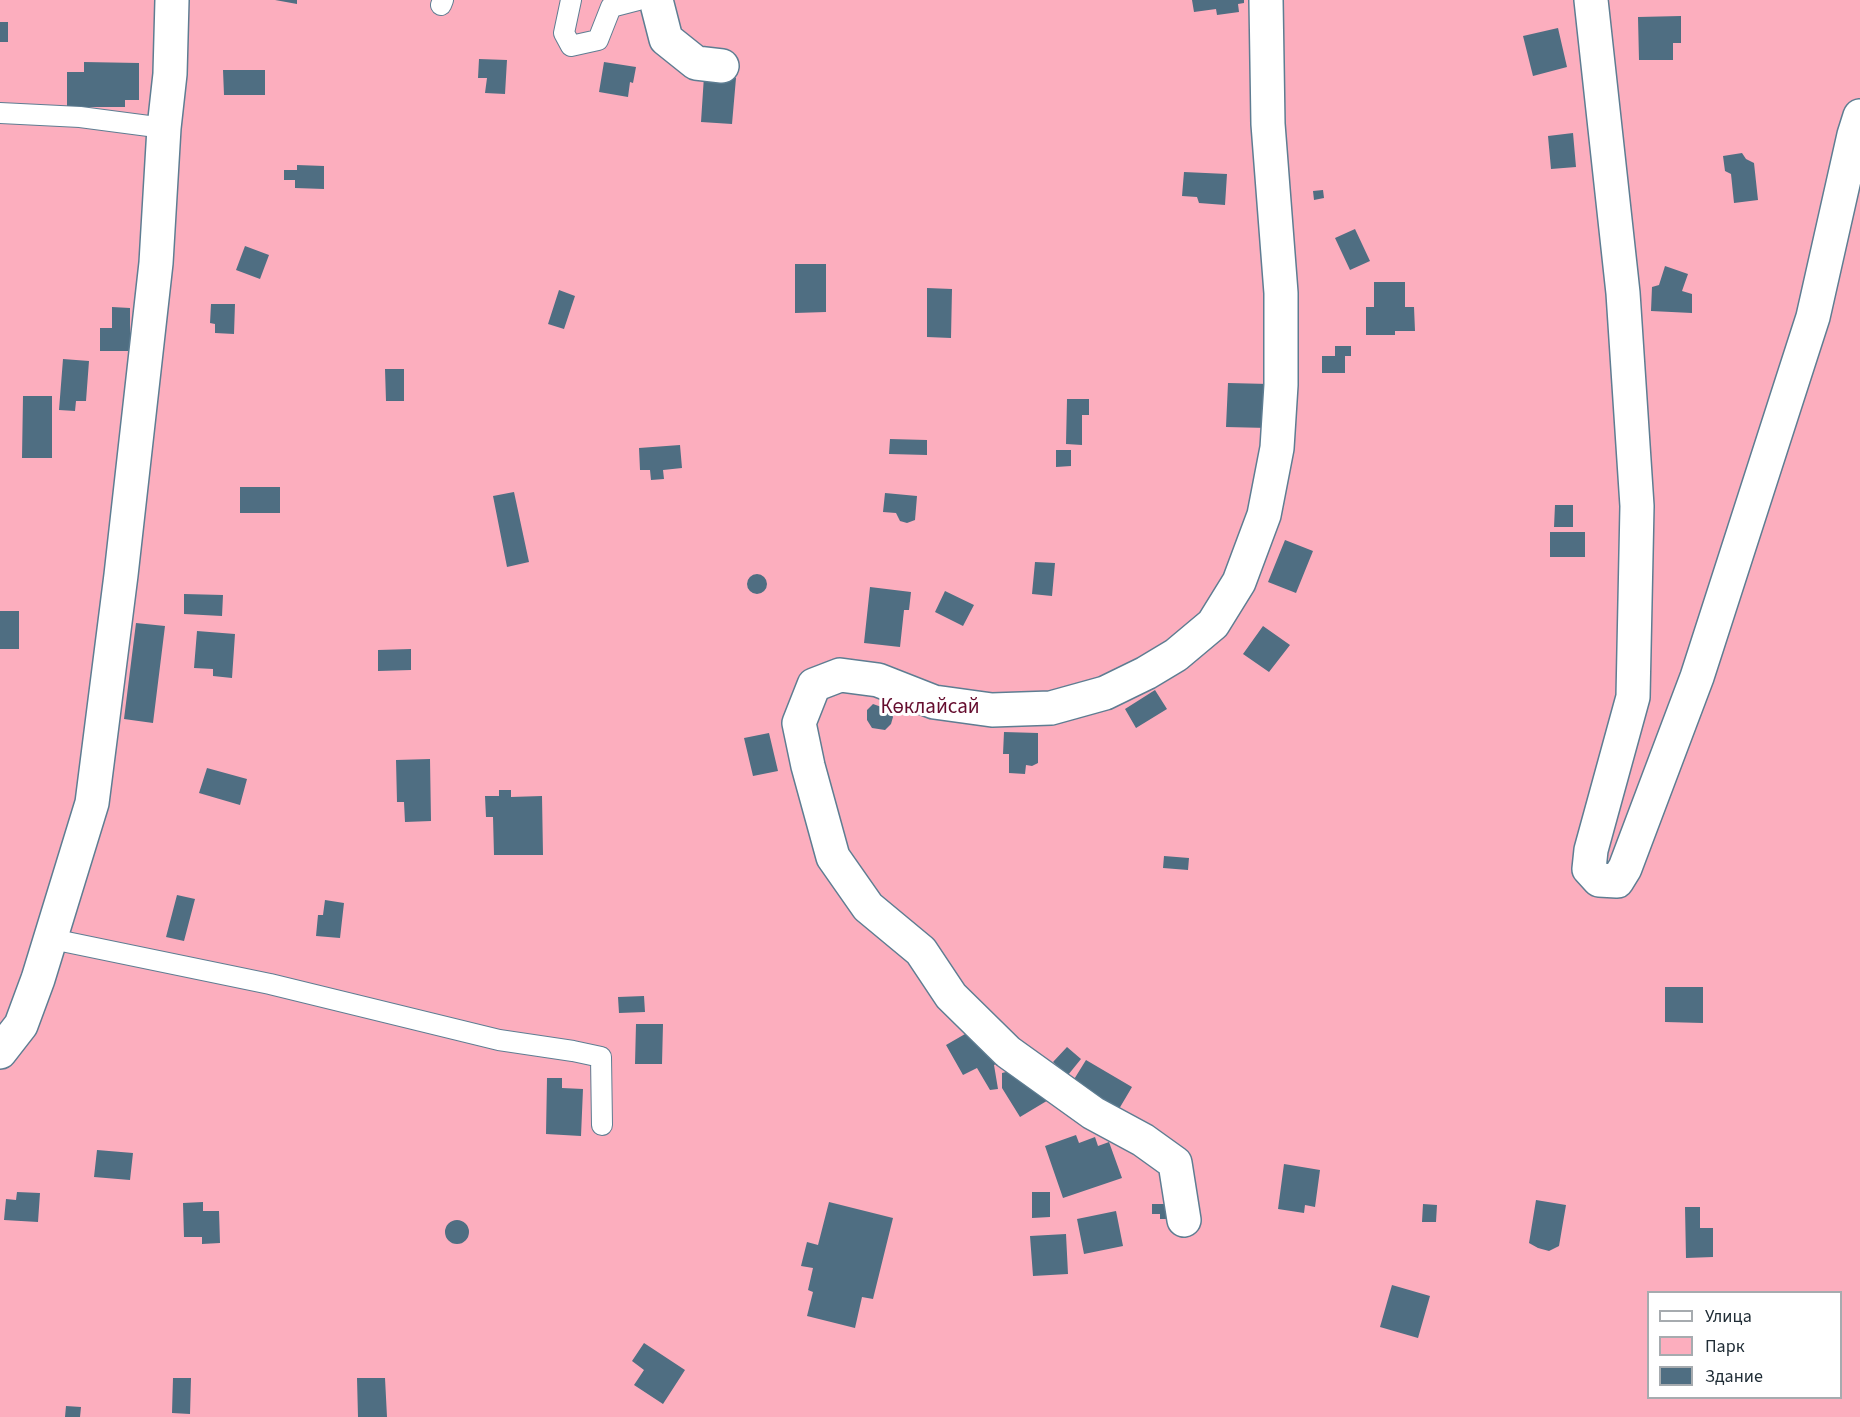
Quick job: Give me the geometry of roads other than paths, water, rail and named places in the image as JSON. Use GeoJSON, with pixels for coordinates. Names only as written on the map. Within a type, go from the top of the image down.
{"type":"FeatureCollection","features":[{"type":"Feature","properties":{"kind":"street"},"geometry":{"type":"LineString","coordinates":[[0,1052],[21,1025],[52,939],[92,803],[156,263],[164,128],[170,74],[172,0]]}},
{"type":"Feature","properties":{"kind":"street"},"geometry":{"type":"LineString","coordinates":[[656,0],[666,39],[696,63],[722,66]]}},
{"type":"Feature","properties":{"kind":"street"},"geometry":{"type":"LineString","coordinates":[[1184,1221],[1175,1162],[1143,1140],[1093,1113],[1008,1052],[951,996],[921,951],[868,907],[833,857],[808,766],[799,723],[814,685],[840,675],[878,681],[934,702],[992,710],[1051,708],[1105,693],[1146,674],[1176,655],[1213,624],[1239,582],[1264,515],[1277,448],[1281,385],[1281,293],[1268,124],[1266,0]]}},
{"type":"Feature","properties":{"kind":"street"},"geometry":{"type":"LineString","coordinates":[[1591,0],[1623,293],[1637,506],[1633,698],[1591,850],[1589,869],[1599,880],[1617,881],[1625,868],[1697,677],[1813,317],[1860,116]]}},
{"type":"Feature","properties":{"kind":"lane"},"geometry":{"type":"LineString","coordinates":[[571,0],[564,33],[571,46],[598,40],[611,7],[638,0]]}},
{"type":"Feature","properties":{"kind":"lane"},"geometry":{"type":"LineString","coordinates":[[0,113],[80,117],[164,128]]}},
{"type":"Feature","properties":{"kind":"lane"},"geometry":{"type":"LineString","coordinates":[[52,939],[270,984],[499,1040],[600,1057],[602,1125]]}},
{"type":"Feature","properties":{"kind":"park label","name":"Көклайсай"},"geometry":{"type":"Point","coordinates":[930,708]}}]}
